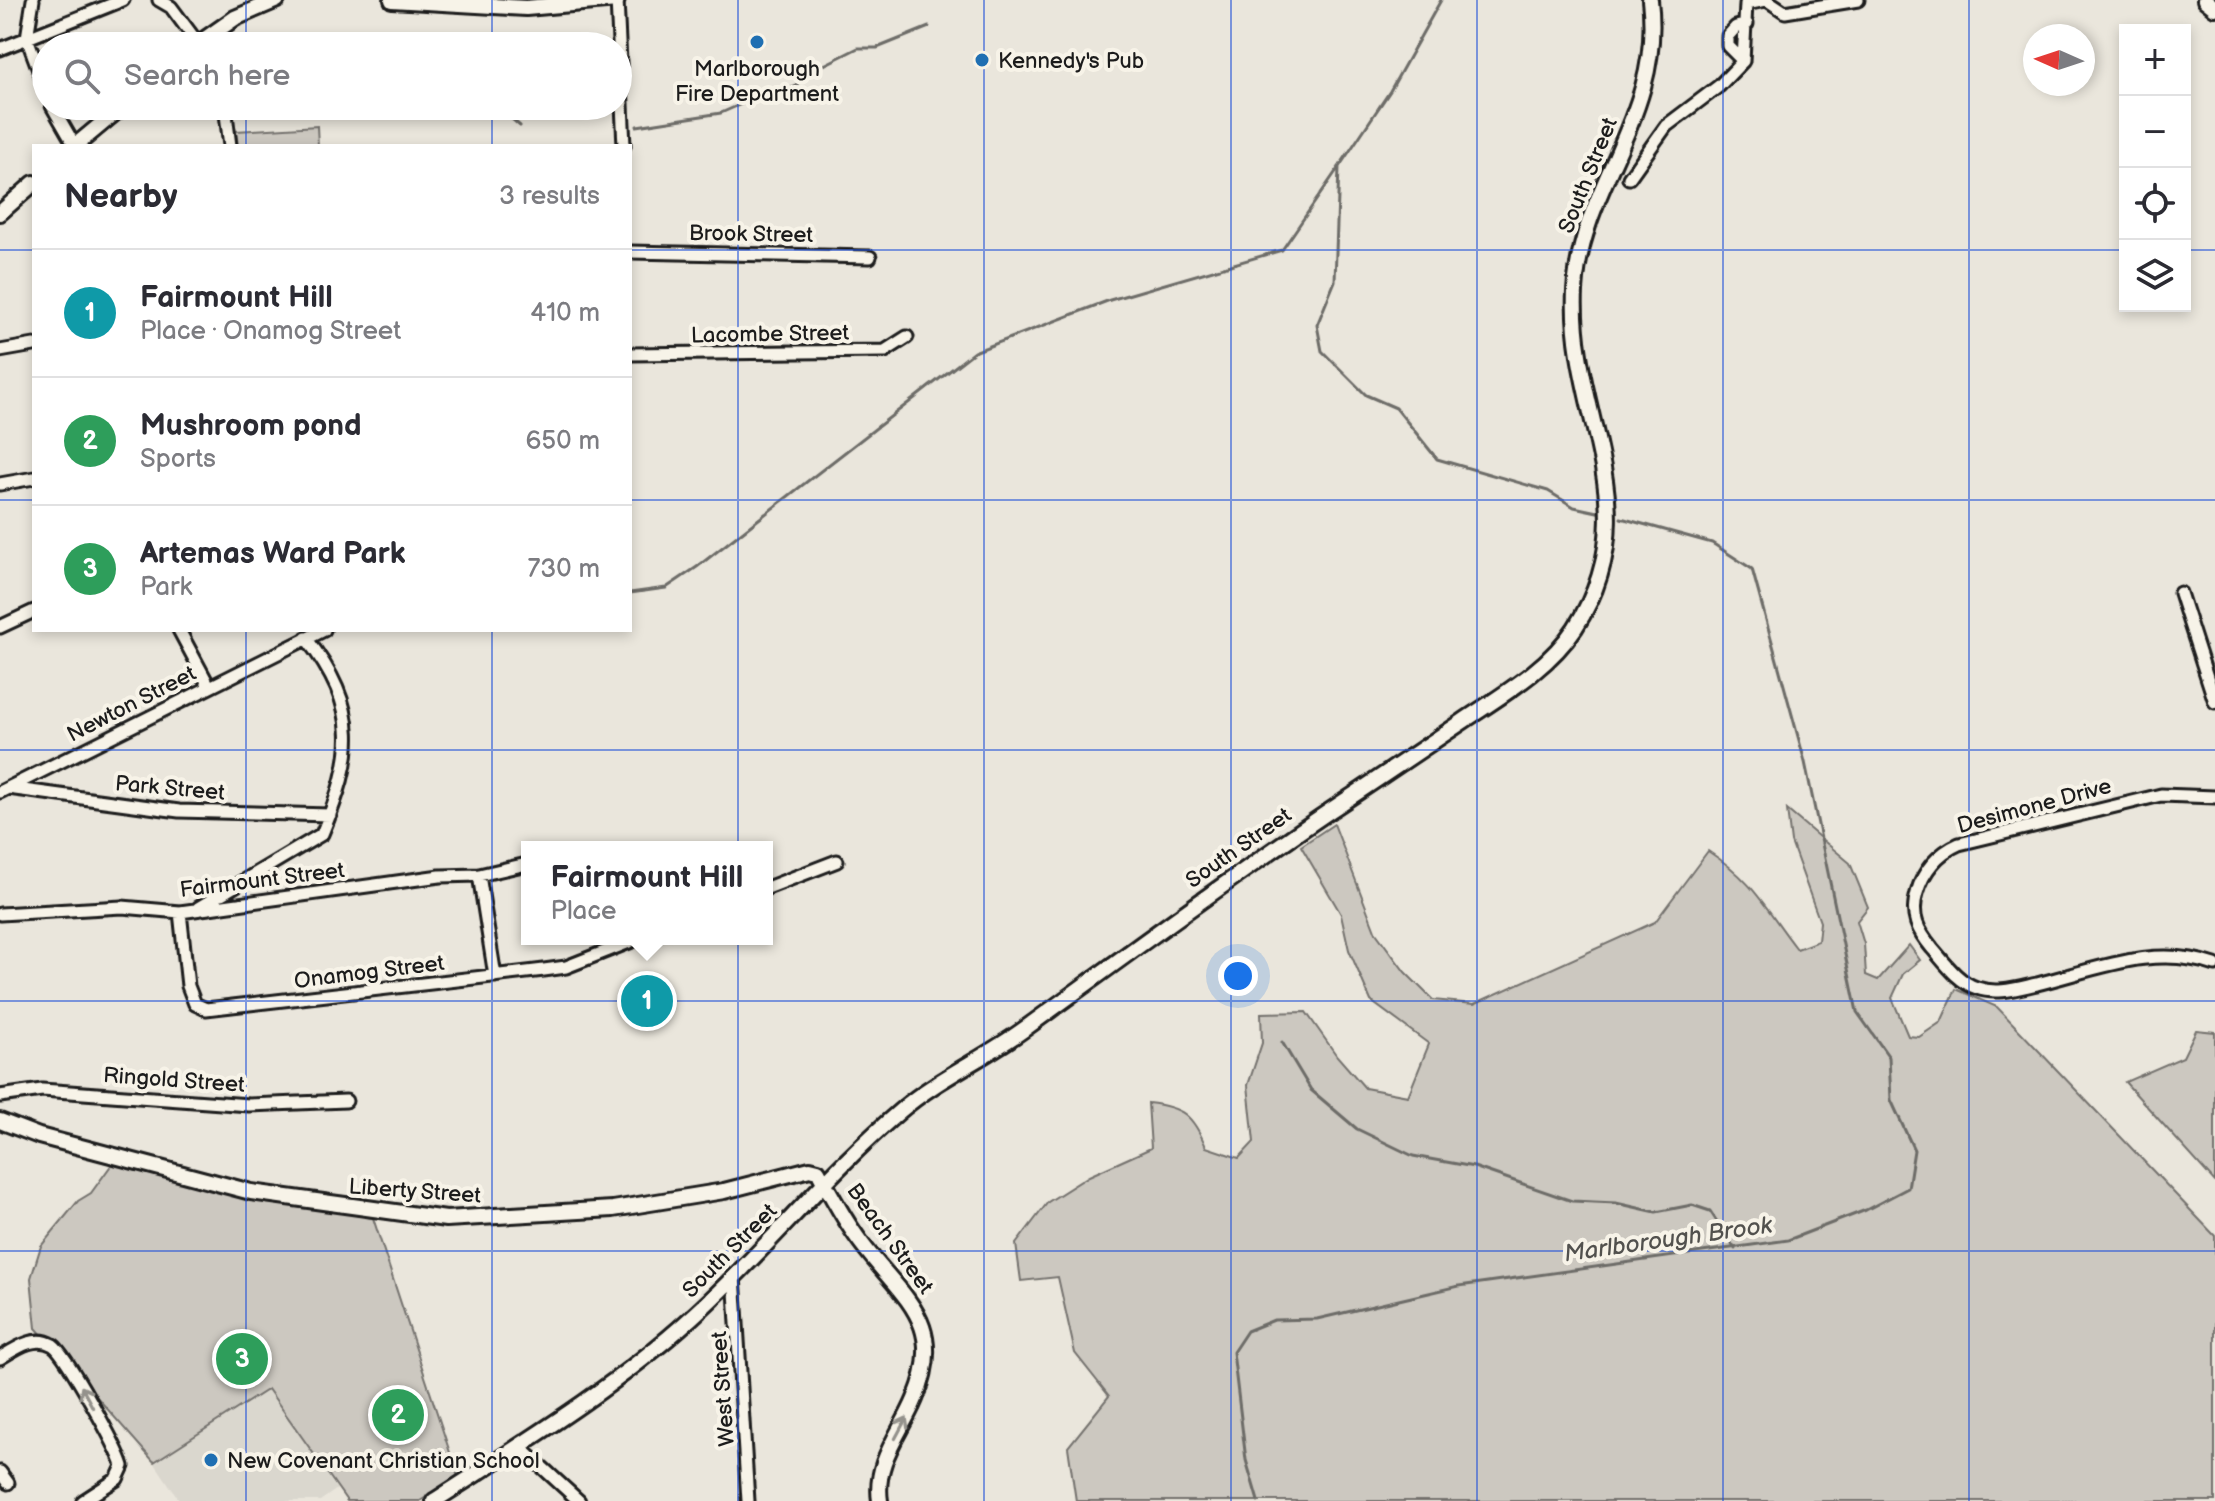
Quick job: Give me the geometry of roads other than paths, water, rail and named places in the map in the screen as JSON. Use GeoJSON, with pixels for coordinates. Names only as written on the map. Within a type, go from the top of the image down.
{"type":"FeatureCollection","features":[{"type":"Feature","properties":{"kind":"main road"},"geometry":{"type":"LineString","coordinates":[[216,32],[235,18],[277,0]]}},
{"type":"Feature","properties":{"kind":"main road"},"geometry":{"type":"LineString","coordinates":[[392,0],[455,3],[617,0]]}},
{"type":"Feature","properties":{"kind":"main road","name":"South Street"},"geometry":{"type":"LineString","coordinates":[[434,1501],[574,1411],[675,1332],[884,1125],[928,1089],[1014,1036],[1218,886],[1508,691],[1566,641],[1598,582],[1610,534],[1606,491],[1577,338],[1577,270],[1595,208],[1644,94],[1651,53],[1651,0]]}},
{"type":"Feature","properties":{"kind":"main road"},"geometry":{"type":"LineString","coordinates":[[2205,0],[2215,8]]}},
{"type":"Feature","properties":{"kind":"main road"},"geometry":{"type":"LineString","coordinates":[[77,144],[106,120]]}},
{"type":"Feature","properties":{"kind":"main road"},"geometry":{"type":"LineString","coordinates":[[0,213],[32,185]]}},
{"type":"Feature","properties":{"kind":"main road","name":"Liberty Street"},"geometry":{"type":"LineString","coordinates":[[0,1121],[39,1136],[251,1192],[446,1219],[613,1209],[724,1191],[810,1169],[818,1171],[825,1183]]}},
{"type":"Feature","properties":{"kind":"main road","name":"Beach Street"},"geometry":{"type":"LineString","coordinates":[[825,1183],[861,1243],[912,1302],[923,1331],[925,1356],[921,1383],[884,1463],[879,1486],[880,1501]]}},
{"type":"Feature","properties":{"kind":"street"},"geometry":{"type":"LineString","coordinates":[[32,51],[27,38],[33,0]]}},
{"type":"Feature","properties":{"kind":"street"},"geometry":{"type":"LineString","coordinates":[[42,32],[123,0]]}},
{"type":"Feature","properties":{"kind":"street"},"geometry":{"type":"LineString","coordinates":[[159,0],[174,4],[190,32]]}},
{"type":"Feature","properties":{"kind":"street"},"geometry":{"type":"LineString","coordinates":[[617,0],[619,32]]}},
{"type":"Feature","properties":{"kind":"street"},"geometry":{"type":"LineString","coordinates":[[1629,178],[1666,126],[1719,86],[1743,61],[1746,4],[1766,0],[1785,12],[1858,0]]}},
{"type":"Feature","properties":{"kind":"street"},"geometry":{"type":"LineString","coordinates":[[1743,61],[1728,46],[1728,36],[1736,27],[1747,24]]}},
{"type":"Feature","properties":{"kind":"street"},"geometry":{"type":"LineString","coordinates":[[0,49],[32,36]]}},
{"type":"Feature","properties":{"kind":"street"},"geometry":{"type":"LineString","coordinates":[[60,120],[74,144]]}},
{"type":"Feature","properties":{"kind":"street"},"geometry":{"type":"LineString","coordinates":[[227,120],[230,144]]}},
{"type":"Feature","properties":{"kind":"street"},"geometry":{"type":"LineString","coordinates":[[623,120],[624,144]]}},
{"type":"Feature","properties":{"kind":"street","name":"Brook Street"},"geometry":{"type":"LineString","coordinates":[[632,252],[870,257]]}},
{"type":"Feature","properties":{"kind":"street","name":"Lacombe Street"},"geometry":{"type":"LineString","coordinates":[[632,354],[885,351],[907,337]]}},
{"type":"Feature","properties":{"kind":"street"},"geometry":{"type":"LineString","coordinates":[[0,351],[32,345]]}},
{"type":"Feature","properties":{"kind":"street"},"geometry":{"type":"LineString","coordinates":[[0,484],[32,478]]}},
{"type":"Feature","properties":{"kind":"street"},"geometry":{"type":"LineString","coordinates":[[2180,593],[2215,702]]}},
{"type":"Feature","properties":{"kind":"street"},"geometry":{"type":"LineString","coordinates":[[0,627],[32,612]]}},
{"type":"Feature","properties":{"kind":"street"},"geometry":{"type":"LineString","coordinates":[[180,632],[209,686]]}},
{"type":"Feature","properties":{"kind":"street","name":"Newton Street"},"geometry":{"type":"LineString","coordinates":[[4,790],[320,632]]}},
{"type":"Feature","properties":{"kind":"street"},"geometry":{"type":"LineString","coordinates":[[197,909],[322,834],[330,815],[347,763],[348,721],[328,671],[306,638]]}},
{"type":"Feature","properties":{"kind":"street","name":"Park Street"},"geometry":{"type":"LineString","coordinates":[[4,790],[179,811],[330,815]]}},
{"type":"Feature","properties":{"kind":"street","name":"Desimone Drive"},"geometry":{"type":"LineString","coordinates":[[2215,797],[2161,795],[1959,844],[1941,854],[1929,869],[1917,891],[1914,914],[1918,930],[1945,964],[1968,984],[1985,990],[2005,991],[2157,954],[2188,956],[2215,965]]}},
{"type":"Feature","properties":{"kind":"street"},"geometry":{"type":"LineString","coordinates":[[773,886],[837,861]]}},
{"type":"Feature","properties":{"kind":"street","name":"Fairmount Street"},"geometry":{"type":"LineString","coordinates":[[0,914],[122,907],[180,912],[440,876],[479,875],[521,865]]}},
{"type":"Feature","properties":{"kind":"street"},"geometry":{"type":"LineString","coordinates":[[479,875],[495,976]]}},
{"type":"Feature","properties":{"kind":"street","name":"Onamog Street"},"geometry":{"type":"LineString","coordinates":[[180,912],[190,995],[195,1004],[206,1009],[566,967],[622,945]]}},
{"type":"Feature","properties":{"kind":"street","name":"Ringold Street"},"geometry":{"type":"LineString","coordinates":[[0,1096],[42,1090],[249,1105],[346,1101]]}},
{"type":"Feature","properties":{"kind":"street","name":"West Street"},"geometry":{"type":"LineString","coordinates":[[734,1275],[748,1501]]}},
{"type":"Feature","properties":{"kind":"street"},"geometry":{"type":"LineString","coordinates":[[0,1358],[34,1342],[52,1345],[73,1371],[123,1466],[117,1479],[83,1501]]}},
{"type":"Feature","properties":{"kind":"street"},"geometry":{"type":"LineString","coordinates":[[519,1446],[579,1501]]}},
{"type":"Feature","properties":{"kind":"street"},"geometry":{"type":"LineString","coordinates":[[0,1472],[8,1483]]}},
{"type":"Feature","properties":{"kind":"waterway","name":"Marlborough Brook"},"geometry":{"type":"LineString","coordinates":[[1441,0],[1390,91],[1339,167],[1335,281],[1317,325],[1322,351],[1366,395],[1396,408],[1437,459],[1548,491],[1574,507],[1602,513]]}},
{"type":"Feature","properties":{"kind":"waterway"},"geometry":{"type":"LineString","coordinates":[[820,67],[858,48],[877,48],[929,27]]}},
{"type":"Feature","properties":{"kind":"waterway"},"geometry":{"type":"LineString","coordinates":[[771,94],[795,87],[806,73]]}},
{"type":"Feature","properties":{"kind":"waterway"},"geometry":{"type":"LineString","coordinates":[[637,126],[721,113],[755,98]]}},
{"type":"Feature","properties":{"kind":"waterway"},"geometry":{"type":"LineString","coordinates":[[513,120],[520,126]]}},
{"type":"Feature","properties":{"kind":"waterway"},"geometry":{"type":"LineString","coordinates":[[632,593],[666,588],[697,567],[974,352],[1110,300],[1282,250],[1339,167]]}},
{"type":"Feature","properties":{"kind":"waterway","name":"Marlborough Brook"},"geometry":{"type":"LineString","coordinates":[[1258,1501],[1246,1460],[1233,1352],[1247,1331],[1274,1320],[1317,1319],[1459,1286],[1788,1240],[1866,1210],[1908,1188],[1914,1150],[1891,1100],[1889,1057],[1857,1012],[1805,762],[1752,569],[1712,543],[1621,518]]}},
{"type":"Feature","properties":{"kind":"waterway"},"geometry":{"type":"LineString","coordinates":[[1282,1042],[1311,1090],[1357,1129],[1413,1156],[1474,1167],[1572,1201],[1616,1203],[1656,1212],[1692,1205],[1710,1211],[1735,1249]]}},
{"type":"Feature","properties":{"kind":"place","name":"Marlborough Fire Department"},"geometry":{"type":"Point","coordinates":[757,42]}},
{"type":"Feature","properties":{"kind":"place","name":"Kennedy's Pub"},"geometry":{"type":"Point","coordinates":[982,60]}},
{"type":"Feature","properties":{"kind":"place","name":"Fairmount Hill"},"geometry":{"type":"Point","coordinates":[647,1001]}},
{"type":"Feature","properties":{"kind":"place","name":"Artemas Ward Park"},"geometry":{"type":"Point","coordinates":[242,1359]}},
{"type":"Feature","properties":{"kind":"place","name":"Mushroom pond"},"geometry":{"type":"Point","coordinates":[398,1415]}},
{"type":"Feature","properties":{"kind":"place","name":"New Covenant Christian School"},"geometry":{"type":"Point","coordinates":[211,1460]}}]}
